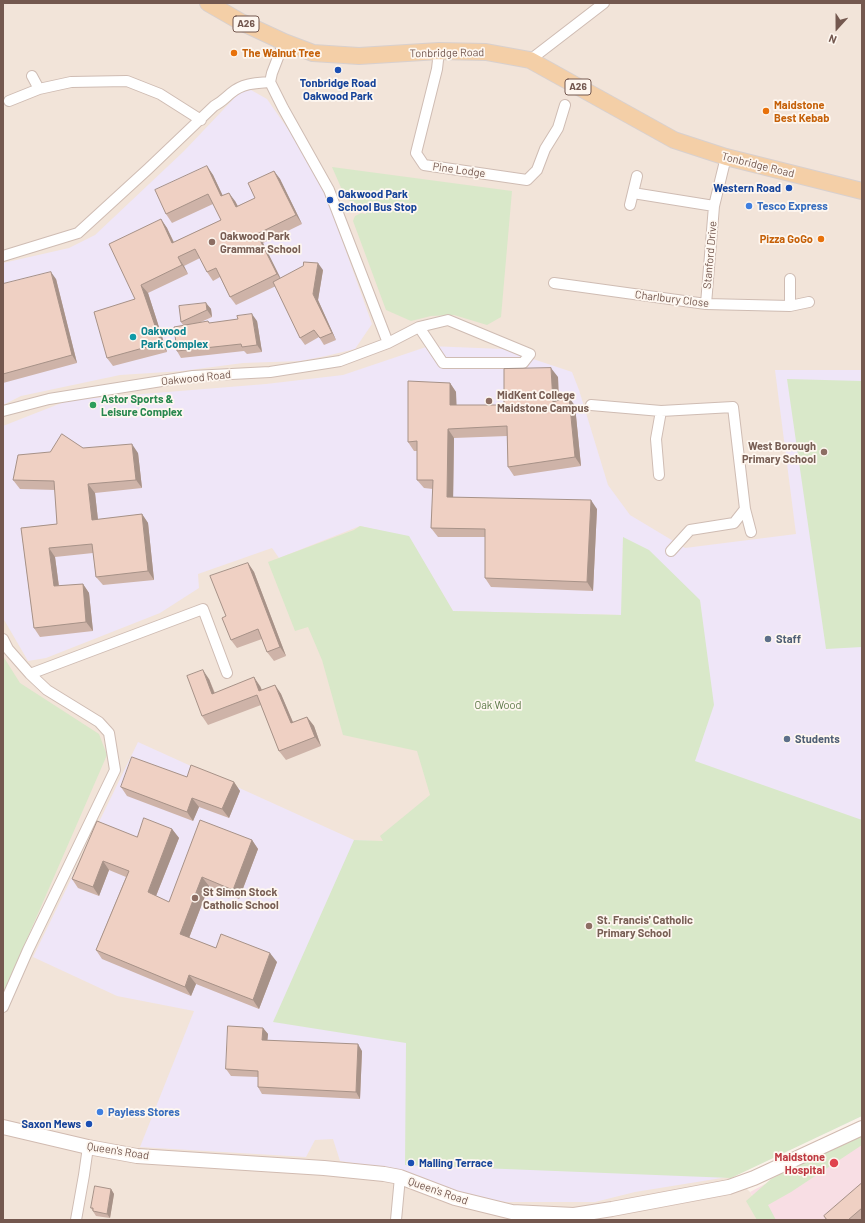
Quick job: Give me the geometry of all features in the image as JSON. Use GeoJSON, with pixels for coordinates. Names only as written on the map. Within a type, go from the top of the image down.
{"type":"FeatureCollection","features":[{"type":"Feature","properties":{"kind":"main road","name":"Tonbridge Road"},"geometry":{"type":"LineString","coordinates":[[208,3],[241,22],[284,42],[313,53],[359,56],[439,51],[486,52],[530,60],[674,140],[726,157],[862,191]]}},
{"type":"Feature","properties":{"kind":"street"},"geometry":{"type":"LineString","coordinates":[[530,60],[604,3]]}},
{"type":"Feature","properties":{"kind":"street"},"geometry":{"type":"LineString","coordinates":[[284,42],[270,82],[283,108],[330,190],[388,343]]}},
{"type":"Feature","properties":{"kind":"street","name":"Pine Lodge"},"geometry":{"type":"LineString","coordinates":[[439,51],[438,69],[416,153],[424,165],[527,180],[537,170],[545,149],[558,128],[565,106]]}},
{"type":"Feature","properties":{"kind":"street"},"geometry":{"type":"LineString","coordinates":[[32,76],[39,88]]}},
{"type":"Feature","properties":{"kind":"street"},"geometry":{"type":"LineString","coordinates":[[10,101],[39,88],[71,82],[127,81],[160,94],[201,120]]}},
{"type":"Feature","properties":{"kind":"street"},"geometry":{"type":"LineString","coordinates":[[3,256],[78,233],[201,120],[214,106],[224,101],[232,92],[248,83],[270,82]]}},
{"type":"Feature","properties":{"kind":"street","name":"Stanford Drive"},"geometry":{"type":"LineString","coordinates":[[706,304],[714,206],[726,157]]}},
{"type":"Feature","properties":{"kind":"street"},"geometry":{"type":"LineString","coordinates":[[630,205],[637,176]]}},
{"type":"Feature","properties":{"kind":"street","name":"Stanford Drive"},"geometry":{"type":"LineString","coordinates":[[633,193],[714,206]]}},
{"type":"Feature","properties":{"kind":"street"},"geometry":{"type":"LineString","coordinates":[[790,279],[790,306]]}},
{"type":"Feature","properties":{"kind":"street","name":"Charlbury Close"},"geometry":{"type":"LineString","coordinates":[[554,283],[706,304],[790,306],[809,302]]}},
{"type":"Feature","properties":{"kind":"street","name":"Oakwood Road"},"geometry":{"type":"LineString","coordinates":[[3,411],[49,399],[193,376],[270,372],[340,361],[388,343],[419,327],[448,320],[530,354],[523,364],[443,363],[419,327]]}},
{"type":"Feature","properties":{"kind":"street"},"geometry":{"type":"LineString","coordinates":[[591,405],[661,411],[733,407],[745,509],[751,532]]}},
{"type":"Feature","properties":{"kind":"street"},"geometry":{"type":"LineString","coordinates":[[659,475],[656,439],[661,411]]}},
{"type":"Feature","properties":{"kind":"street"},"geometry":{"type":"LineString","coordinates":[[671,551],[690,530],[734,523],[745,509]]}},
{"type":"Feature","properties":{"kind":"street"},"geometry":{"type":"LineString","coordinates":[[30,674],[203,609],[227,673]]}},
{"type":"Feature","properties":{"kind":"street"},"geometry":{"type":"LineString","coordinates":[[3,639],[8,650],[47,690],[99,722],[109,733],[115,770],[31,943],[3,1007]]}},
{"type":"Feature","properties":{"kind":"street","name":"Queen's Road"},"geometry":{"type":"LineString","coordinates":[[3,1127],[137,1156],[324,1168],[384,1174],[400,1177],[455,1198],[485,1206],[512,1212],[548,1217],[581,1213],[729,1187],[754,1178],[862,1128]]}},
{"type":"Feature","properties":{"kind":"street"},"geometry":{"type":"LineString","coordinates":[[76,1220],[88,1146]]}},
{"type":"Feature","properties":{"kind":"street"},"geometry":{"type":"LineString","coordinates":[[396,1220],[400,1177]]}},
{"type":"Feature","properties":{"kind":"shaded area"},"geometry":{"type":"Polygon","coordinates":[[[3,3],[862,3],[862,1115],[734,1176],[750,1192],[768,1220],[3,1220],[3,3]]]}},
{"type":"Feature","properties":{"kind":"shaded area","name":"Oakwood Park Grammar School"},"geometry":{"type":"Polygon","coordinates":[[[251,90],[267,99],[290,132],[326,195],[372,324],[355,349],[300,361],[243,363],[182,371],[120,375],[21,396],[3,405],[3,263],[69,248],[95,235],[184,151],[240,92],[251,90]]]}},
{"type":"Feature","properties":{"kind":"shaded area"},"geometry":{"type":"Polygon","coordinates":[[[429,346],[503,349],[572,372],[579,390],[608,485],[630,515],[685,548],[796,534],[775,370],[862,370],[862,1116],[734,1176],[635,1192],[595,1202],[506,1202],[459,1194],[391,1169],[340,1161],[333,1139],[315,1140],[306,1157],[140,1147],[194,1011],[117,996],[33,957],[138,742],[354,840],[394,842],[679,756],[623,537],[622,615],[453,611],[409,537],[360,526],[279,558],[272,548],[198,574],[199,588],[160,613],[46,658],[28,661],[3,618],[3,426],[69,400],[266,384],[343,375],[429,346]]]}},
{"type":"Feature","properties":{"kind":"shaded area","name":"Maidstone Hospital"},"geometry":{"type":"Polygon","coordinates":[[[862,1133],[862,1220],[768,1220],[750,1192],[862,1133]]]}},
{"type":"Feature","properties":{"kind":"green space"},"geometry":{"type":"Polygon","coordinates":[[[332,167],[512,191],[501,317],[487,325],[454,315],[431,316],[411,321],[386,310],[353,221],[355,216],[361,213],[366,214],[366,206],[359,205],[346,199],[332,167]]]}},
{"type":"Feature","properties":{"kind":"green space","name":"West Borough Primary School"},"geometry":{"type":"Polygon","coordinates":[[[787,379],[862,381],[862,647],[826,649],[787,379]]]}},
{"type":"Feature","properties":{"kind":"green space","name":"St. Francis' Catholic Primary School"},"geometry":{"type":"Polygon","coordinates":[[[360,526],[409,536],[453,611],[621,615],[623,537],[649,550],[700,600],[714,705],[695,761],[862,820],[862,1116],[731,1178],[405,1165],[406,1043],[273,1022],[354,840],[383,841],[380,836],[430,795],[417,751],[343,735],[322,660],[308,627],[295,631],[268,562],[354,530],[360,526]]]}},
{"type":"Feature","properties":{"kind":"green space"},"geometry":{"type":"Polygon","coordinates":[[[3,656],[20,683],[99,734],[107,755],[3,994],[3,656]]]}},
{"type":"Feature","properties":{"kind":"green space"},"geometry":{"type":"Polygon","coordinates":[[[862,1133],[862,1145],[791,1192],[768,1205],[776,1220],[757,1220],[746,1201],[771,1179],[862,1133]]]}},
{"type":"Feature","properties":{"kind":"building"},"geometry":{"type":"Polygon","coordinates":[[[207,166],[221,196],[229,193],[236,207],[255,198],[248,183],[274,171],[296,215],[257,234],[277,274],[230,297],[216,268],[207,272],[195,249],[178,257],[182,265],[141,285],[161,343],[107,358],[94,312],[135,299],[109,244],[161,219],[172,243],[221,220],[208,194],[166,214],[155,190],[207,166]]]}},
{"type":"Feature","properties":{"kind":"building"},"geometry":{"type":"Polygon","coordinates":[[[304,262],[318,263],[313,294],[332,333],[320,338],[314,330],[300,338],[273,282],[303,266],[304,262]]]}},
{"type":"Feature","properties":{"kind":"building"},"geometry":{"type":"Polygon","coordinates":[[[51,272],[72,355],[3,374],[3,284],[51,272]]]}},
{"type":"Feature","properties":{"kind":"building"},"geometry":{"type":"Polygon","coordinates":[[[206,303],[207,310],[181,322],[179,306],[206,303]]]}},
{"type":"Feature","properties":{"kind":"building"},"geometry":{"type":"Polygon","coordinates":[[[252,314],[257,345],[242,347],[241,344],[177,351],[174,327],[208,321],[209,323],[238,319],[237,316],[252,314]]]}},
{"type":"Feature","properties":{"kind":"building"},"geometry":{"type":"Polygon","coordinates":[[[551,368],[553,402],[569,397],[575,457],[508,467],[507,426],[448,429],[447,497],[591,500],[587,582],[485,578],[485,529],[431,528],[433,480],[417,480],[417,441],[408,442],[408,381],[450,383],[450,405],[504,405],[504,369],[551,368]]]}},
{"type":"Feature","properties":{"kind":"building"},"geometry":{"type":"Polygon","coordinates":[[[62,434],[83,448],[132,444],[136,480],[88,484],[92,520],[142,514],[148,571],[96,577],[92,544],[49,548],[54,586],[83,584],[86,622],[34,628],[21,528],[57,524],[54,481],[13,480],[18,455],[50,452],[62,434]]]}},
{"type":"Feature","properties":{"kind":"building"},"geometry":{"type":"Polygon","coordinates":[[[248,563],[280,647],[267,652],[258,629],[231,640],[222,618],[226,616],[210,576],[248,563]]]}},
{"type":"Feature","properties":{"kind":"building"},"geometry":{"type":"Polygon","coordinates":[[[203,670],[212,694],[254,677],[259,691],[275,685],[291,723],[307,717],[315,737],[279,751],[257,695],[202,716],[187,676],[203,670]]]}},
{"type":"Feature","properties":{"kind":"building"},"geometry":{"type":"Polygon","coordinates":[[[132,757],[187,777],[191,765],[234,782],[222,809],[192,798],[187,812],[121,787],[132,757]]]}},
{"type":"Feature","properties":{"kind":"building"},"geometry":{"type":"Polygon","coordinates":[[[144,818],[172,829],[148,892],[169,902],[200,820],[252,840],[233,890],[202,877],[180,934],[216,948],[221,934],[270,953],[253,1000],[189,975],[185,987],[96,950],[129,871],[103,861],[93,887],[72,879],[97,821],[137,837],[144,818]]]}},
{"type":"Feature","properties":{"kind":"building"},"geometry":{"type":"Polygon","coordinates":[[[228,1026],[263,1028],[262,1040],[358,1044],[356,1092],[258,1087],[258,1071],[226,1069],[228,1026]]]}},
{"type":"Feature","properties":{"kind":"building"},"geometry":{"type":"Polygon","coordinates":[[[862,1183],[862,1208],[848,1220],[827,1220],[824,1216],[862,1183]]]}},
{"type":"Feature","properties":{"kind":"building"},"geometry":{"type":"Polygon","coordinates":[[[95,1186],[111,1189],[107,1214],[93,1211],[93,1208],[91,1208],[95,1186]]]}},
{"type":"Feature","properties":{"kind":"place","name":"The Walnut Tree"},"geometry":{"type":"Point","coordinates":[234,53]}},
{"type":"Feature","properties":{"kind":"place","name":"Tonbridge Road Oakwood Park"},"geometry":{"type":"Point","coordinates":[338,70]}},
{"type":"Feature","properties":{"kind":"place","name":"Maidstone Best Kebab"},"geometry":{"type":"Point","coordinates":[766,111]}},
{"type":"Feature","properties":{"kind":"place","name":"Western Road"},"geometry":{"type":"Point","coordinates":[789,188]}},
{"type":"Feature","properties":{"kind":"place","name":"Oakwood Park School Bus Stop"},"geometry":{"type":"Point","coordinates":[330,200]}},
{"type":"Feature","properties":{"kind":"place","name":"Tesco Express"},"geometry":{"type":"Point","coordinates":[749,206]}},
{"type":"Feature","properties":{"kind":"place","name":"Pizza GoGo"},"geometry":{"type":"Point","coordinates":[821,239]}},
{"type":"Feature","properties":{"kind":"place","name":"Oakwood Park Grammar School"},"geometry":{"type":"Point","coordinates":[212,242]}},
{"type":"Feature","properties":{"kind":"place","name":"Oakwood Park Complex"},"geometry":{"type":"Point","coordinates":[133,337]}},
{"type":"Feature","properties":{"kind":"place","name":"MidKent College Maidstone Campus"},"geometry":{"type":"Point","coordinates":[489,401]}},
{"type":"Feature","properties":{"kind":"place","name":"Astor Sports & Leisure Complex"},"geometry":{"type":"Point","coordinates":[93,405]}},
{"type":"Feature","properties":{"kind":"place","name":"West Borough Primary School"},"geometry":{"type":"Point","coordinates":[824,452]}},
{"type":"Feature","properties":{"kind":"place","name":"Staff"},"geometry":{"type":"Point","coordinates":[768,639]}},
{"type":"Feature","properties":{"kind":"place","name":"Students"},"geometry":{"type":"Point","coordinates":[787,739]}},
{"type":"Feature","properties":{"kind":"place","name":"St Simon Stock Catholic School"},"geometry":{"type":"Point","coordinates":[195,898]}},
{"type":"Feature","properties":{"kind":"place","name":"St. Francis' Catholic Primary School"},"geometry":{"type":"Point","coordinates":[589,926]}},
{"type":"Feature","properties":{"kind":"place","name":"Payless Stores"},"geometry":{"type":"Point","coordinates":[100,1112]}},
{"type":"Feature","properties":{"kind":"place","name":"Saxon Mews"},"geometry":{"type":"Point","coordinates":[89,1124]}},
{"type":"Feature","properties":{"kind":"place","name":"Malling Terrace"},"geometry":{"type":"Point","coordinates":[411,1163]}},
{"type":"Feature","properties":{"kind":"place","name":"Maidstone Hospital"},"geometry":{"type":"Point","coordinates":[834,1163]}},
{"type":"Feature","properties":{"kind":"park label","name":"Oak Wood"},"geometry":{"type":"Point","coordinates":[498,705]}}]}
